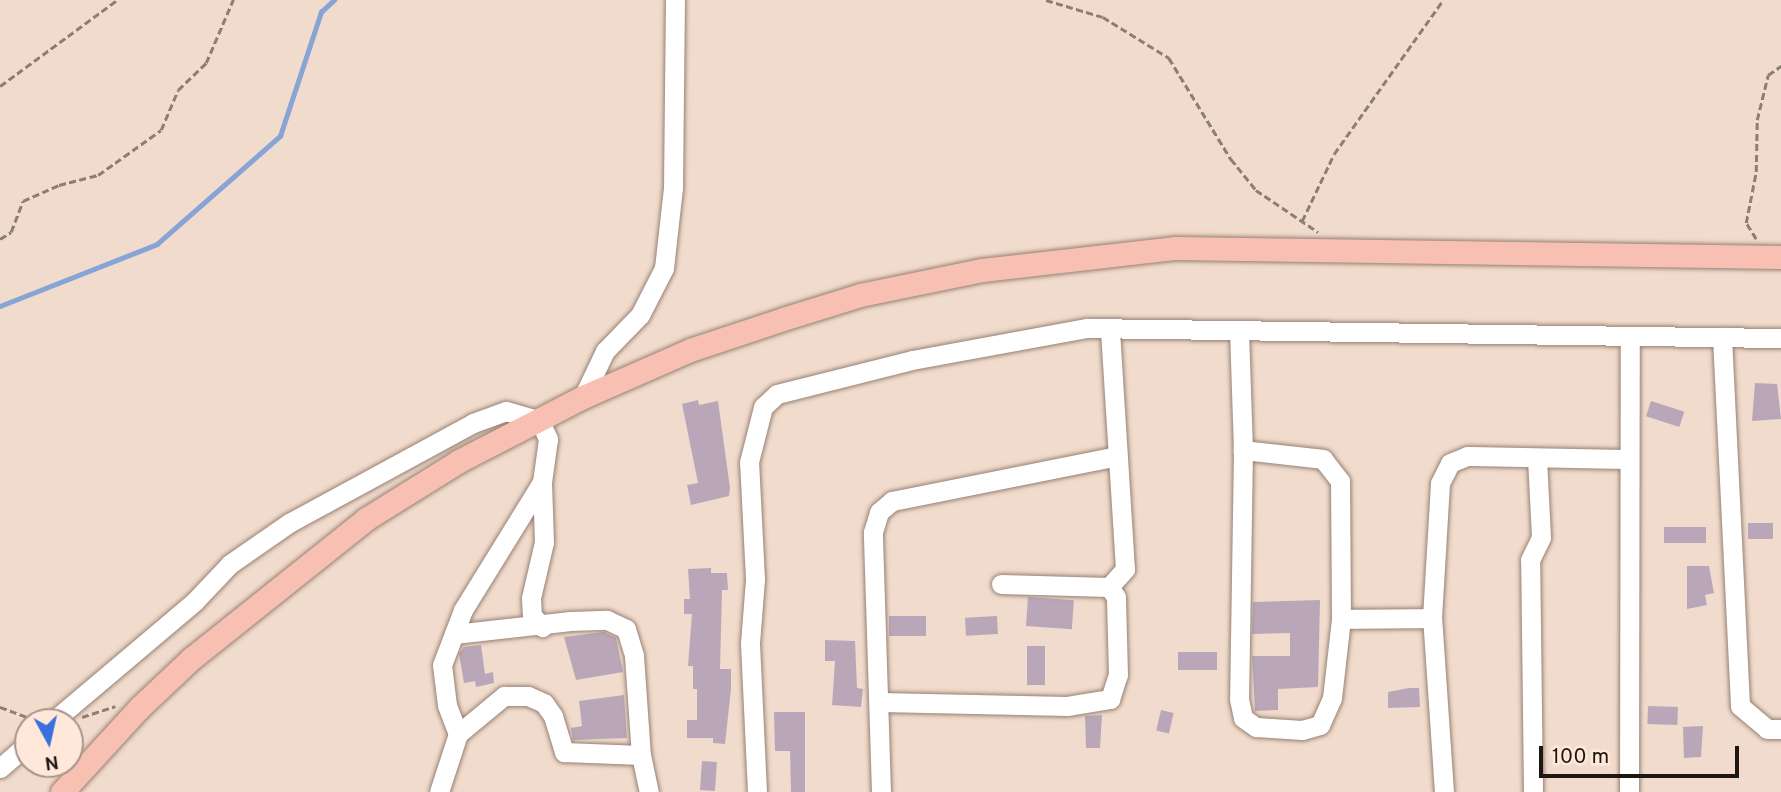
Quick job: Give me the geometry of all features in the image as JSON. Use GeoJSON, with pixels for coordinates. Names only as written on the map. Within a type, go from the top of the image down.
{"type":"FeatureCollection","features":[{"type":"Feature","properties":{"kind":"main road"},"geometry":{"type":"LineString","coordinates":[[62,792],[139,707],[278,586],[366,519],[460,461],[583,397],[690,350],[783,319],[860,295],[982,270],[1176,248],[1774,256]]}},
{"type":"Feature","properties":{"kind":"street"},"geometry":{"type":"LineString","coordinates":[[583,397],[606,351],[640,315],[664,268],[673,188],[676,0]]}},
{"type":"Feature","properties":{"kind":"street"},"geometry":{"type":"LineString","coordinates":[[757,792],[750,643],[755,579],[749,462],[763,407],[777,394],[912,359],[1087,328],[1781,338]]}},
{"type":"Feature","properties":{"kind":"street"},"geometry":{"type":"LineString","coordinates":[[1000,584],[1109,587],[1125,569],[1110,328]]}},
{"type":"Feature","properties":{"kind":"street"},"geometry":{"type":"LineString","coordinates":[[1239,330],[1243,450],[1239,699],[1243,718],[1256,727],[1302,730],[1320,725],[1332,698],[1341,619],[1340,481],[1323,458],[1243,450]]}},
{"type":"Feature","properties":{"kind":"street"},"geometry":{"type":"LineString","coordinates":[[1629,792],[1630,336]]}},
{"type":"Feature","properties":{"kind":"street"},"geometry":{"type":"LineString","coordinates":[[1722,337],[1740,706],[1767,729],[1781,729]]}},
{"type":"Feature","properties":{"kind":"street"},"geometry":{"type":"LineString","coordinates":[[68,708],[194,601],[230,564],[289,523],[473,423],[506,411],[540,421],[548,439],[542,482],[544,542],[531,598],[532,615],[542,627]]}},
{"type":"Feature","properties":{"kind":"street"},"geometry":{"type":"LineString","coordinates":[[881,792],[873,532],[879,512],[892,501],[1118,456]]}},
{"type":"Feature","properties":{"kind":"street"},"geometry":{"type":"LineString","coordinates":[[1444,792],[1432,618],[1440,483],[1450,463],[1467,456],[1629,459]]}},
{"type":"Feature","properties":{"kind":"street"},"geometry":{"type":"LineString","coordinates":[[1533,792],[1530,560],[1541,537],[1537,458]]}},
{"type":"Feature","properties":{"kind":"street"},"geometry":{"type":"LineString","coordinates":[[458,734],[447,705],[442,665],[463,610],[542,482]]}},
{"type":"Feature","properties":{"kind":"street"},"geometry":{"type":"LineString","coordinates":[[880,702],[1067,706],[1110,699],[1118,675],[1116,597],[1109,587]]}},
{"type":"Feature","properties":{"kind":"street"},"geometry":{"type":"LineString","coordinates":[[1341,619],[1432,618]]}},
{"type":"Feature","properties":{"kind":"street"},"geometry":{"type":"LineString","coordinates":[[454,634],[607,620],[626,629],[634,656],[641,755],[649,792]]}},
{"type":"Feature","properties":{"kind":"street"},"geometry":{"type":"LineString","coordinates":[[439,792],[458,734],[504,696],[528,696],[544,703],[553,716],[564,752],[641,755]]}},
{"type":"Feature","properties":{"kind":"street"},"geometry":{"type":"LineString","coordinates":[[0,768],[14,756]]}},
{"type":"Feature","properties":{"kind":"path"},"geometry":{"type":"LineString","coordinates":[[0,86],[117,0]]}},
{"type":"Feature","properties":{"kind":"path"},"geometry":{"type":"LineString","coordinates":[[0,239],[11,232],[23,201],[50,188],[98,175],[161,130],[178,90],[206,63],[233,0]]}},
{"type":"Feature","properties":{"kind":"path"},"geometry":{"type":"LineString","coordinates":[[1046,0],[1103,18],[1169,58],[1231,159],[1256,190],[1343,250]]}},
{"type":"Feature","properties":{"kind":"path"},"geometry":{"type":"LineString","coordinates":[[1302,221],[1335,154],[1443,0]]}},
{"type":"Feature","properties":{"kind":"path"},"geometry":{"type":"LineString","coordinates":[[1774,256],[1746,223],[1756,172],[1761,96],[1768,75],[1781,65]]}},
{"type":"Feature","properties":{"kind":"building"},"geometry":{"type":"Polygon","coordinates":[[[1755,383],[1777,384],[1781,419],[1752,421],[1755,383]]]}},
{"type":"Feature","properties":{"kind":"building"},"geometry":{"type":"Polygon","coordinates":[[[698,400],[699,405],[718,401],[730,488],[729,496],[691,505],[687,485],[698,483],[682,404],[698,400]]]}},
{"type":"Feature","properties":{"kind":"building"},"geometry":{"type":"Polygon","coordinates":[[[1651,401],[1684,412],[1679,427],[1646,416],[1651,401]]]}},
{"type":"Feature","properties":{"kind":"building"},"geometry":{"type":"Polygon","coordinates":[[[1748,523],[1773,523],[1773,539],[1748,539],[1748,523]]]}},
{"type":"Feature","properties":{"kind":"building"},"geometry":{"type":"Polygon","coordinates":[[[1664,527],[1706,527],[1706,543],[1664,543],[1664,527]]]}},
{"type":"Feature","properties":{"kind":"building"},"geometry":{"type":"Polygon","coordinates":[[[1687,566],[1709,566],[1714,593],[1705,595],[1707,605],[1687,609],[1687,566]]]}},
{"type":"Feature","properties":{"kind":"building"},"geometry":{"type":"Polygon","coordinates":[[[711,568],[711,573],[727,573],[728,590],[722,590],[720,669],[731,669],[725,744],[713,743],[713,738],[687,738],[687,720],[697,720],[697,689],[693,689],[693,666],[688,666],[692,614],[684,614],[684,599],[690,599],[688,569],[711,568]]]}},
{"type":"Feature","properties":{"kind":"building"},"geometry":{"type":"Polygon","coordinates":[[[1028,597],[1074,600],[1072,629],[1026,626],[1028,597]]]}},
{"type":"Feature","properties":{"kind":"building"},"geometry":{"type":"Polygon","coordinates":[[[1320,600],[1318,687],[1278,689],[1278,710],[1255,711],[1252,656],[1290,656],[1290,633],[1252,634],[1253,602],[1320,600]]]}},
{"type":"Feature","properties":{"kind":"building"},"geometry":{"type":"Polygon","coordinates":[[[889,616],[926,616],[926,636],[889,636],[889,616]]]}},
{"type":"Feature","properties":{"kind":"building"},"geometry":{"type":"Polygon","coordinates":[[[997,616],[998,634],[966,636],[965,618],[997,616]]]}},
{"type":"Feature","properties":{"kind":"building"},"geometry":{"type":"Polygon","coordinates":[[[604,632],[616,638],[623,672],[576,680],[564,637],[604,632]]]}},
{"type":"Feature","properties":{"kind":"building"},"geometry":{"type":"Polygon","coordinates":[[[825,640],[855,641],[857,688],[863,689],[861,707],[832,705],[835,661],[825,661],[825,640]]]}},
{"type":"Feature","properties":{"kind":"building"},"geometry":{"type":"Polygon","coordinates":[[[481,645],[485,674],[493,672],[494,683],[476,687],[475,681],[464,683],[459,654],[464,647],[481,645]]]}},
{"type":"Feature","properties":{"kind":"building"},"geometry":{"type":"Polygon","coordinates":[[[1027,646],[1045,646],[1045,685],[1027,685],[1027,646]]]}},
{"type":"Feature","properties":{"kind":"building"},"geometry":{"type":"Polygon","coordinates":[[[1178,652],[1217,652],[1217,670],[1178,670],[1178,652]]]}},
{"type":"Feature","properties":{"kind":"building"},"geometry":{"type":"Polygon","coordinates":[[[1419,688],[1420,707],[1388,708],[1388,692],[1419,688]]]}},
{"type":"Feature","properties":{"kind":"building"},"geometry":{"type":"Polygon","coordinates":[[[624,695],[627,738],[573,740],[571,728],[582,726],[579,701],[624,695]]]}},
{"type":"Feature","properties":{"kind":"building"},"geometry":{"type":"Polygon","coordinates":[[[1648,706],[1678,707],[1677,725],[1647,724],[1648,706]]]}},
{"type":"Feature","properties":{"kind":"building"},"geometry":{"type":"Polygon","coordinates":[[[1161,710],[1174,713],[1169,733],[1156,730],[1161,710]]]}},
{"type":"Feature","properties":{"kind":"building"},"geometry":{"type":"Polygon","coordinates":[[[774,712],[805,712],[805,792],[791,792],[790,751],[775,751],[774,712]]]}},
{"type":"Feature","properties":{"kind":"building"},"geometry":{"type":"Polygon","coordinates":[[[1102,715],[1100,748],[1086,748],[1085,716],[1102,715]]]}},
{"type":"Feature","properties":{"kind":"building"},"geometry":{"type":"Polygon","coordinates":[[[1703,726],[1701,757],[1684,758],[1683,727],[1703,726]]]}},
{"type":"Feature","properties":{"kind":"building"},"geometry":{"type":"Polygon","coordinates":[[[702,761],[717,762],[715,791],[700,790],[702,761]]]}},
{"type":"Feature","properties":{"kind":"waterway"},"geometry":{"type":"LineString","coordinates":[[0,306],[157,244],[280,136],[321,12],[334,0]]}}]}
